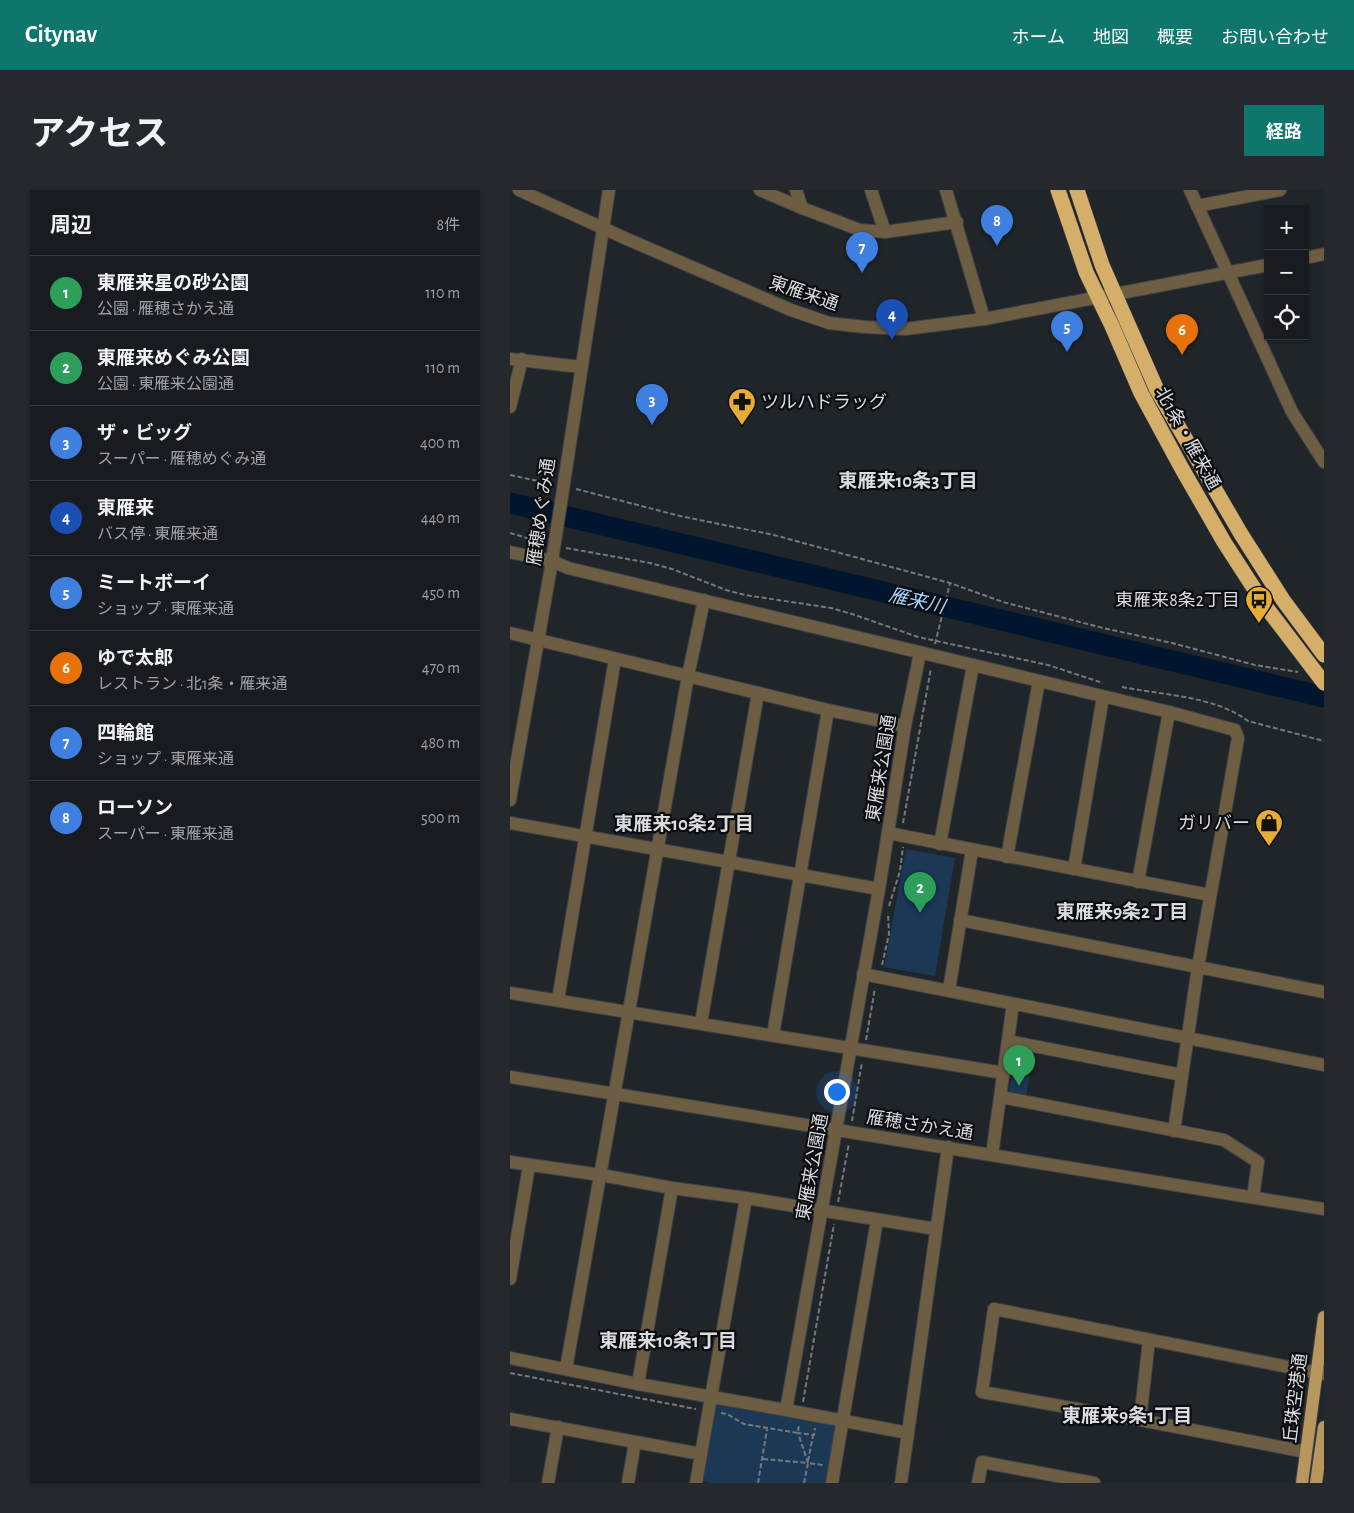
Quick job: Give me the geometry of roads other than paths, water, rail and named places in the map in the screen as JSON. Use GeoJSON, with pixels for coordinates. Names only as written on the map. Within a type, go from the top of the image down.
{"type":"FeatureCollection","features":[{"type":"Feature","properties":{"kind":"highway","name":"北1条・雁来通"},"geometry":{"type":"LineString","coordinates":[[1058,190],[1086,272],[1141,393],[1224,542],[1266,607],[1324,683]]}},
{"type":"Feature","properties":{"kind":"highway","name":"北1条・雁来通"},"geometry":{"type":"LineString","coordinates":[[1076,190],[1102,266],[1157,390],[1193,453],[1283,600],[1324,655]]}},
{"type":"Feature","properties":{"kind":"main road","name":"丘珠空港通"},"geometry":{"type":"LineString","coordinates":[[1302,1483],[1320,1373],[1324,1317]]}},
{"type":"Feature","properties":{"kind":"main road","name":"丘珠空港通"},"geometry":{"type":"LineString","coordinates":[[1316,1483],[1324,1427]]}},
{"type":"Feature","properties":{"kind":"street","name":"東雁来通"},"geometry":{"type":"LineString","coordinates":[[519,190],[791,310],[829,322],[865,327],[904,329],[984,319],[1098,298],[1138,288],[1264,266]]}},
{"type":"Feature","properties":{"kind":"street","name":"雁穂めぐみ通"},"geometry":{"type":"LineString","coordinates":[[510,800],[552,561],[580,367],[609,190]]}},
{"type":"Feature","properties":{"kind":"street"},"geometry":{"type":"LineString","coordinates":[[760,190],[860,230],[885,232],[956,222]]}},
{"type":"Feature","properties":{"kind":"street"},"geometry":{"type":"LineString","coordinates":[[796,190],[802,208]]}},
{"type":"Feature","properties":{"kind":"street"},"geometry":{"type":"LineString","coordinates":[[871,190],[885,232]]}},
{"type":"Feature","properties":{"kind":"street"},"geometry":{"type":"LineString","coordinates":[[946,190],[984,319]]}},
{"type":"Feature","properties":{"kind":"street"},"geometry":{"type":"LineString","coordinates":[[1190,190],[1292,412],[1324,462]]}},
{"type":"Feature","properties":{"kind":"street"},"geometry":{"type":"LineString","coordinates":[[1197,206],[1280,190]]}},
{"type":"Feature","properties":{"kind":"street"},"geometry":{"type":"LineString","coordinates":[[1309,257],[1324,254]]}},
{"type":"Feature","properties":{"kind":"street"},"geometry":{"type":"LineString","coordinates":[[510,407],[516,359],[580,367]]}},
{"type":"Feature","properties":{"kind":"street"},"geometry":{"type":"LineString","coordinates":[[510,552],[552,561],[568,568],[1169,712],[1235,730],[1238,738],[1198,967],[1174,1131]]}},
{"type":"Feature","properties":{"kind":"street"},"geometry":{"type":"LineString","coordinates":[[566,1369],[688,676],[704,600]]}},
{"type":"Feature","properties":{"kind":"street"},"geometry":{"type":"LineString","coordinates":[[510,633],[828,710],[905,726]]}},
{"type":"Feature","properties":{"kind":"street","name":"東雁来公園通"},"geometry":{"type":"LineString","coordinates":[[786,1410],[879,889],[905,726],[920,653]]}},
{"type":"Feature","properties":{"kind":"street"},"geometry":{"type":"LineString","coordinates":[[558,1000],[615,659]]}},
{"type":"Feature","properties":{"kind":"street"},"geometry":{"type":"LineString","coordinates":[[940,844],[973,665]]}},
{"type":"Feature","properties":{"kind":"street"},"geometry":{"type":"LineString","coordinates":[[1007,857],[1039,681]]}},
{"type":"Feature","properties":{"kind":"street"},"geometry":{"type":"LineString","coordinates":[[701,1023],[758,693]]}},
{"type":"Feature","properties":{"kind":"street"},"geometry":{"type":"LineString","coordinates":[[1074,869],[1103,697]]}},
{"type":"Feature","properties":{"kind":"street"},"geometry":{"type":"LineString","coordinates":[[773,1035],[828,710]]}},
{"type":"Feature","properties":{"kind":"street"},"geometry":{"type":"LineString","coordinates":[[1138,882],[1169,712]]}},
{"type":"Feature","properties":{"kind":"street"},"geometry":{"type":"LineString","coordinates":[[510,823],[879,889]]}},
{"type":"Feature","properties":{"kind":"street"},"geometry":{"type":"LineString","coordinates":[[888,833],[1210,895]]}},
{"type":"Feature","properties":{"kind":"street"},"geometry":{"type":"LineString","coordinates":[[949,990],[972,850]]}},
{"type":"Feature","properties":{"kind":"street"},"geometry":{"type":"LineString","coordinates":[[960,920],[1324,992]]}},
{"type":"Feature","properties":{"kind":"street"},"geometry":{"type":"LineString","coordinates":[[863,974],[1324,1065]]}},
{"type":"Feature","properties":{"kind":"street"},"geometry":{"type":"LineString","coordinates":[[510,992],[1004,1072]]}},
{"type":"Feature","properties":{"kind":"street"},"geometry":{"type":"LineString","coordinates":[[992,1155],[1013,1004]]}},
{"type":"Feature","properties":{"kind":"street"},"geometry":{"type":"LineString","coordinates":[[1008,1041],[1182,1074]]}},
{"type":"Feature","properties":{"kind":"street","name":"雁穂さかえ通"},"geometry":{"type":"LineString","coordinates":[[510,1077],[1324,1209]]}},
{"type":"Feature","properties":{"kind":"street"},"geometry":{"type":"LineString","coordinates":[[1001,1097],[1224,1140],[1258,1162],[1253,1198]]}},
{"type":"Feature","properties":{"kind":"street"},"geometry":{"type":"LineString","coordinates":[[901,1483],[948,1147]]}},
{"type":"Feature","properties":{"kind":"street"},"geometry":{"type":"LineString","coordinates":[[510,1162],[936,1229]]}},
{"type":"Feature","properties":{"kind":"street"},"geometry":{"type":"LineString","coordinates":[[510,1279],[529,1166]]}},
{"type":"Feature","properties":{"kind":"street"},"geometry":{"type":"LineString","coordinates":[[638,1384],[672,1188]]}},
{"type":"Feature","properties":{"kind":"street"},"geometry":{"type":"LineString","coordinates":[[696,1483],[746,1198]]}},
{"type":"Feature","properties":{"kind":"street"},"geometry":{"type":"LineString","coordinates":[[832,1483],[877,1220]]}},
{"type":"Feature","properties":{"kind":"street"},"geometry":{"type":"LineString","coordinates":[[1306,1452],[982,1392],[994,1309],[1320,1373]]}},
{"type":"Feature","properties":{"kind":"street"},"geometry":{"type":"LineString","coordinates":[[1140,1420],[1150,1340]]}},
{"type":"Feature","properties":{"kind":"street"},"geometry":{"type":"LineString","coordinates":[[510,1358],[638,1384],[908,1434]]}},
{"type":"Feature","properties":{"kind":"street"},"geometry":{"type":"LineString","coordinates":[[510,1419],[701,1454]]}},
{"type":"Feature","properties":{"kind":"street"},"geometry":{"type":"LineString","coordinates":[[548,1483],[558,1427]]}},
{"type":"Feature","properties":{"kind":"street"},"geometry":{"type":"LineString","coordinates":[[628,1483],[636,1442]]}},
{"type":"Feature","properties":{"kind":"street"},"geometry":{"type":"LineString","coordinates":[[978,1483],[982,1462],[1094,1483]]}},
{"type":"Feature","properties":{"kind":"waterway","name":"雁来川"},"geometry":{"type":"LineString","coordinates":[[510,503],[1324,697]]}},
{"type":"Feature","properties":{"kind":"place","name":"ローソン"},"geometry":{"type":"Point","coordinates":[997,246]}},
{"type":"Feature","properties":{"kind":"place","name":"四輪館"},"geometry":{"type":"Point","coordinates":[862,273]}},
{"type":"Feature","properties":{"kind":"place","name":"東雁来"},"geometry":{"type":"Point","coordinates":[892,340]}},
{"type":"Feature","properties":{"kind":"place","name":"ミートボーイ"},"geometry":{"type":"Point","coordinates":[1067,352]}},
{"type":"Feature","properties":{"kind":"place","name":"ゆで太郎"},"geometry":{"type":"Point","coordinates":[1182,355]}},
{"type":"Feature","properties":{"kind":"place","name":"ザ・ビッグ"},"geometry":{"type":"Point","coordinates":[652,425]}},
{"type":"Feature","properties":{"kind":"place","name":"ツルハドラッグ"},"geometry":{"type":"Point","coordinates":[742,426]}},
{"type":"Feature","properties":{"kind":"place","name":"東雁来8条2丁目"},"geometry":{"type":"Point","coordinates":[1259,624]}},
{"type":"Feature","properties":{"kind":"place","name":"ガリバー"},"geometry":{"type":"Point","coordinates":[1269,847]}},
{"type":"Feature","properties":{"kind":"place","name":"東雁来めぐみ公園"},"geometry":{"type":"Point","coordinates":[920,913]}},
{"type":"Feature","properties":{"kind":"place","name":"東雁来星の砂公園"},"geometry":{"type":"Point","coordinates":[1019,1086]}},
{"type":"Feature","properties":{"kind":"district","name":"東雁来10条3丁目"},"geometry":{"type":"Point","coordinates":[908,480]}},
{"type":"Feature","properties":{"kind":"district","name":"東雁来10条2丁目"},"geometry":{"type":"Point","coordinates":[684,823]}},
{"type":"Feature","properties":{"kind":"district","name":"東雁来9条2丁目"},"geometry":{"type":"Point","coordinates":[1122,911]}},
{"type":"Feature","properties":{"kind":"district","name":"東雁来10条1丁目"},"geometry":{"type":"Point","coordinates":[668,1340]}},
{"type":"Feature","properties":{"kind":"district","name":"東雁来9条1丁目"},"geometry":{"type":"Point","coordinates":[1127,1415]}}]}
